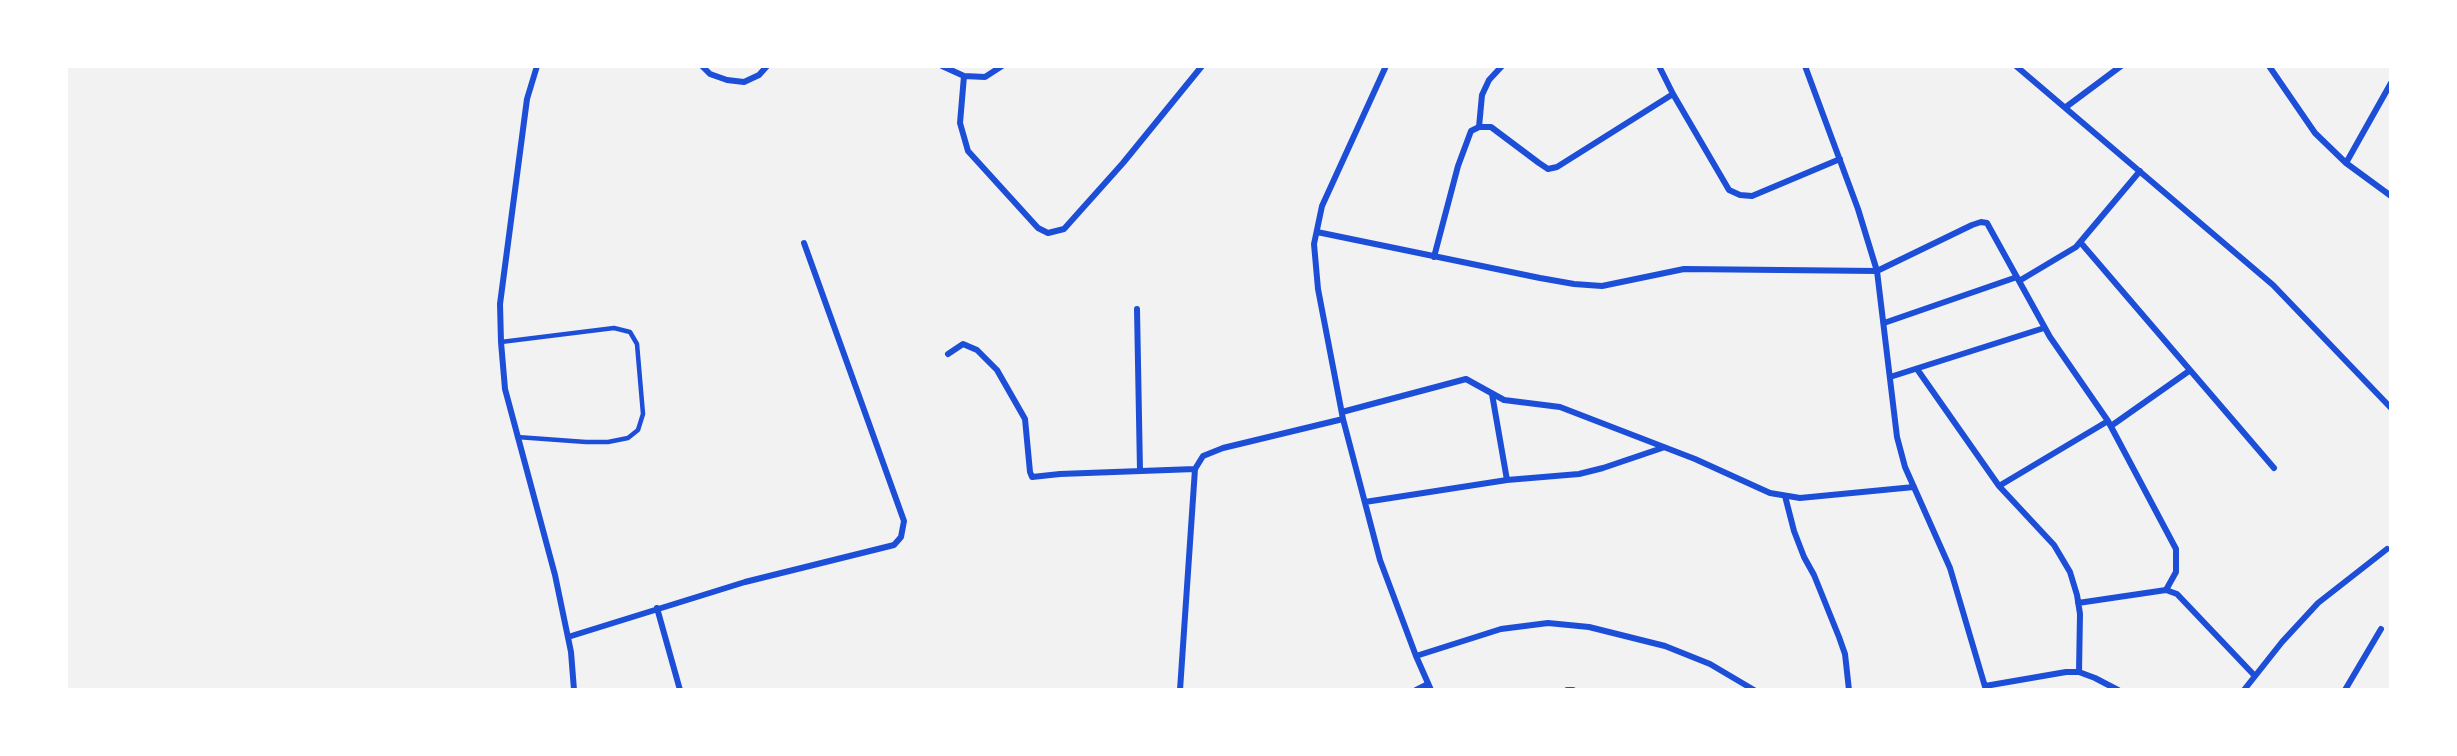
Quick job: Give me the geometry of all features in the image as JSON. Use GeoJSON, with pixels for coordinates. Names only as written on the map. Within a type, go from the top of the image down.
{"type":"FeatureCollection","features":[{"type":"Feature","properties":{"kind":"street"},"geometry":{"type":"LineString","coordinates":[[537,66],[527,99],[500,304],[501,342],[505,389],[555,575],[568,637],[574,690]]}},
{"type":"Feature","properties":{"kind":"street"},"geometry":{"type":"LineString","coordinates":[[702,66],[710,74],[727,80],[744,82],[759,75],[767,66]]}},
{"type":"Feature","properties":{"kind":"street"},"geometry":{"type":"LineString","coordinates":[[942,66],[964,76],[985,77],[1002,66]]}},
{"type":"Feature","properties":{"kind":"street"},"geometry":{"type":"LineString","coordinates":[[964,76],[960,123],[968,151],[1038,228],[1048,233],[1064,229],[1123,163],[1202,66]]}},
{"type":"Feature","properties":{"kind":"street"},"geometry":{"type":"LineString","coordinates":[[1386,66],[1322,206],[1314,244],[1318,290],[1343,415],[1380,560],[1430,687],[1416,690]]}},
{"type":"Feature","properties":{"kind":"street"},"geometry":{"type":"LineString","coordinates":[[1479,127],[1482,95],[1489,80],[1502,66]]}},
{"type":"Feature","properties":{"kind":"street"},"geometry":{"type":"LineString","coordinates":[[1659,66],[1729,190],[1740,195],[1752,196],[1840,159]]}},
{"type":"Feature","properties":{"kind":"street"},"geometry":{"type":"LineString","coordinates":[[1805,66],[1840,159],[1877,271],[1897,437],[1905,467],[1950,568],[1986,688],[2066,672],[2079,672],[2118,690]]}},
{"type":"Feature","properties":{"kind":"street"},"geometry":{"type":"LineString","coordinates":[[2016,66],[2273,285],[2391,408]]}},
{"type":"Feature","properties":{"kind":"street"},"geometry":{"type":"LineString","coordinates":[[2066,107],[2121,66]]}},
{"type":"Feature","properties":{"kind":"street"},"geometry":{"type":"LineString","coordinates":[[2269,66],[2315,134],[2346,163],[2391,196]]}},
{"type":"Feature","properties":{"kind":"street"},"geometry":{"type":"LineString","coordinates":[[2346,163],[2391,83]]}},
{"type":"Feature","properties":{"kind":"street"},"geometry":{"type":"LineString","coordinates":[[1434,257],[1458,166],[1471,131],[1479,127],[1491,127],[1548,169],[1557,167],[1673,94]]}},
{"type":"Feature","properties":{"kind":"street"},"geometry":{"type":"LineString","coordinates":[[1884,322],[2018,279],[2081,243],[2140,171]]}},
{"type":"Feature","properties":{"kind":"street"},"geometry":{"type":"LineString","coordinates":[[1317,232],[1574,285],[1602,286],[1684,269],[1877,271],[1981,222],[1987,223],[2044,328],[2110,424],[2176,549],[2176,572],[2166,590]]}},
{"type":"Feature","properties":{"kind":"street"},"geometry":{"type":"LineString","coordinates":[[568,637],[745,582],[894,544],[901,537],[904,521],[804,243]]}},
{"type":"Feature","properties":{"kind":"street"},"geometry":{"type":"LineString","coordinates":[[2081,243],[2274,468]]}},
{"type":"Feature","properties":{"kind":"street"},"geometry":{"type":"LineString","coordinates":[[1137,309],[1140,471]]}},
{"type":"Feature","properties":{"kind":"street"},"geometry":{"type":"LineString","coordinates":[[1890,377],[2044,328]]}},
{"type":"Feature","properties":{"kind":"street"},"geometry":{"type":"LineString","coordinates":[[948,354],[963,344],[977,350],[997,370],[1025,419],[1032,477],[1195,469]]}},
{"type":"Feature","properties":{"kind":"street"},"geometry":{"type":"LineString","coordinates":[[1917,369],[1999,486],[2054,545],[2070,572],[2078,603],[2079,672]]}},
{"type":"Feature","properties":{"kind":"street"},"geometry":{"type":"LineString","coordinates":[[1999,486],[2110,424],[2189,371]]}},
{"type":"Feature","properties":{"kind":"street"},"geometry":{"type":"LineString","coordinates":[[1180,690],[1195,469],[1203,456],[1223,448],[1466,379],[1504,399],[1560,407],[1733,475],[1770,493],[1811,498],[1914,487]]}},
{"type":"Feature","properties":{"kind":"street"},"geometry":{"type":"LineString","coordinates":[[1492,394],[1507,480]]}},
{"type":"Feature","properties":{"kind":"street"},"geometry":{"type":"LineString","coordinates":[[1365,502],[1507,480],[1587,472],[1662,447]]}},
{"type":"Feature","properties":{"kind":"street"},"geometry":{"type":"LineString","coordinates":[[1785,496],[1794,531],[1845,654],[1849,690]]}},
{"type":"Feature","properties":{"kind":"street"},"geometry":{"type":"LineString","coordinates":[[2244,690],[2254,675],[2318,603],[2387,549]]}},
{"type":"Feature","properties":{"kind":"street"},"geometry":{"type":"LineString","coordinates":[[2078,603],[2166,590],[2177,594],[2254,675]]}},
{"type":"Feature","properties":{"kind":"street"},"geometry":{"type":"LineString","coordinates":[[657,608],[680,690]]}},
{"type":"Feature","properties":{"kind":"street"},"geometry":{"type":"LineString","coordinates":[[1416,656],[1501,629],[1548,624],[1589,627],[1665,646],[1710,664],[1754,690]]}},
{"type":"Feature","properties":{"kind":"street"},"geometry":{"type":"LineString","coordinates":[[2345,690],[2381,628]]}},
{"type":"Feature","properties":{"kind":"street"},"geometry":{"type":"LineString","coordinates":[[1567,690],[1573,690]]}},
{"type":"Feature","properties":{"kind":"lane"},"geometry":{"type":"LineString","coordinates":[[501,342],[615,328],[630,332],[637,344],[643,414],[638,429],[628,438],[609,442],[586,442],[517,437]]}}]}
